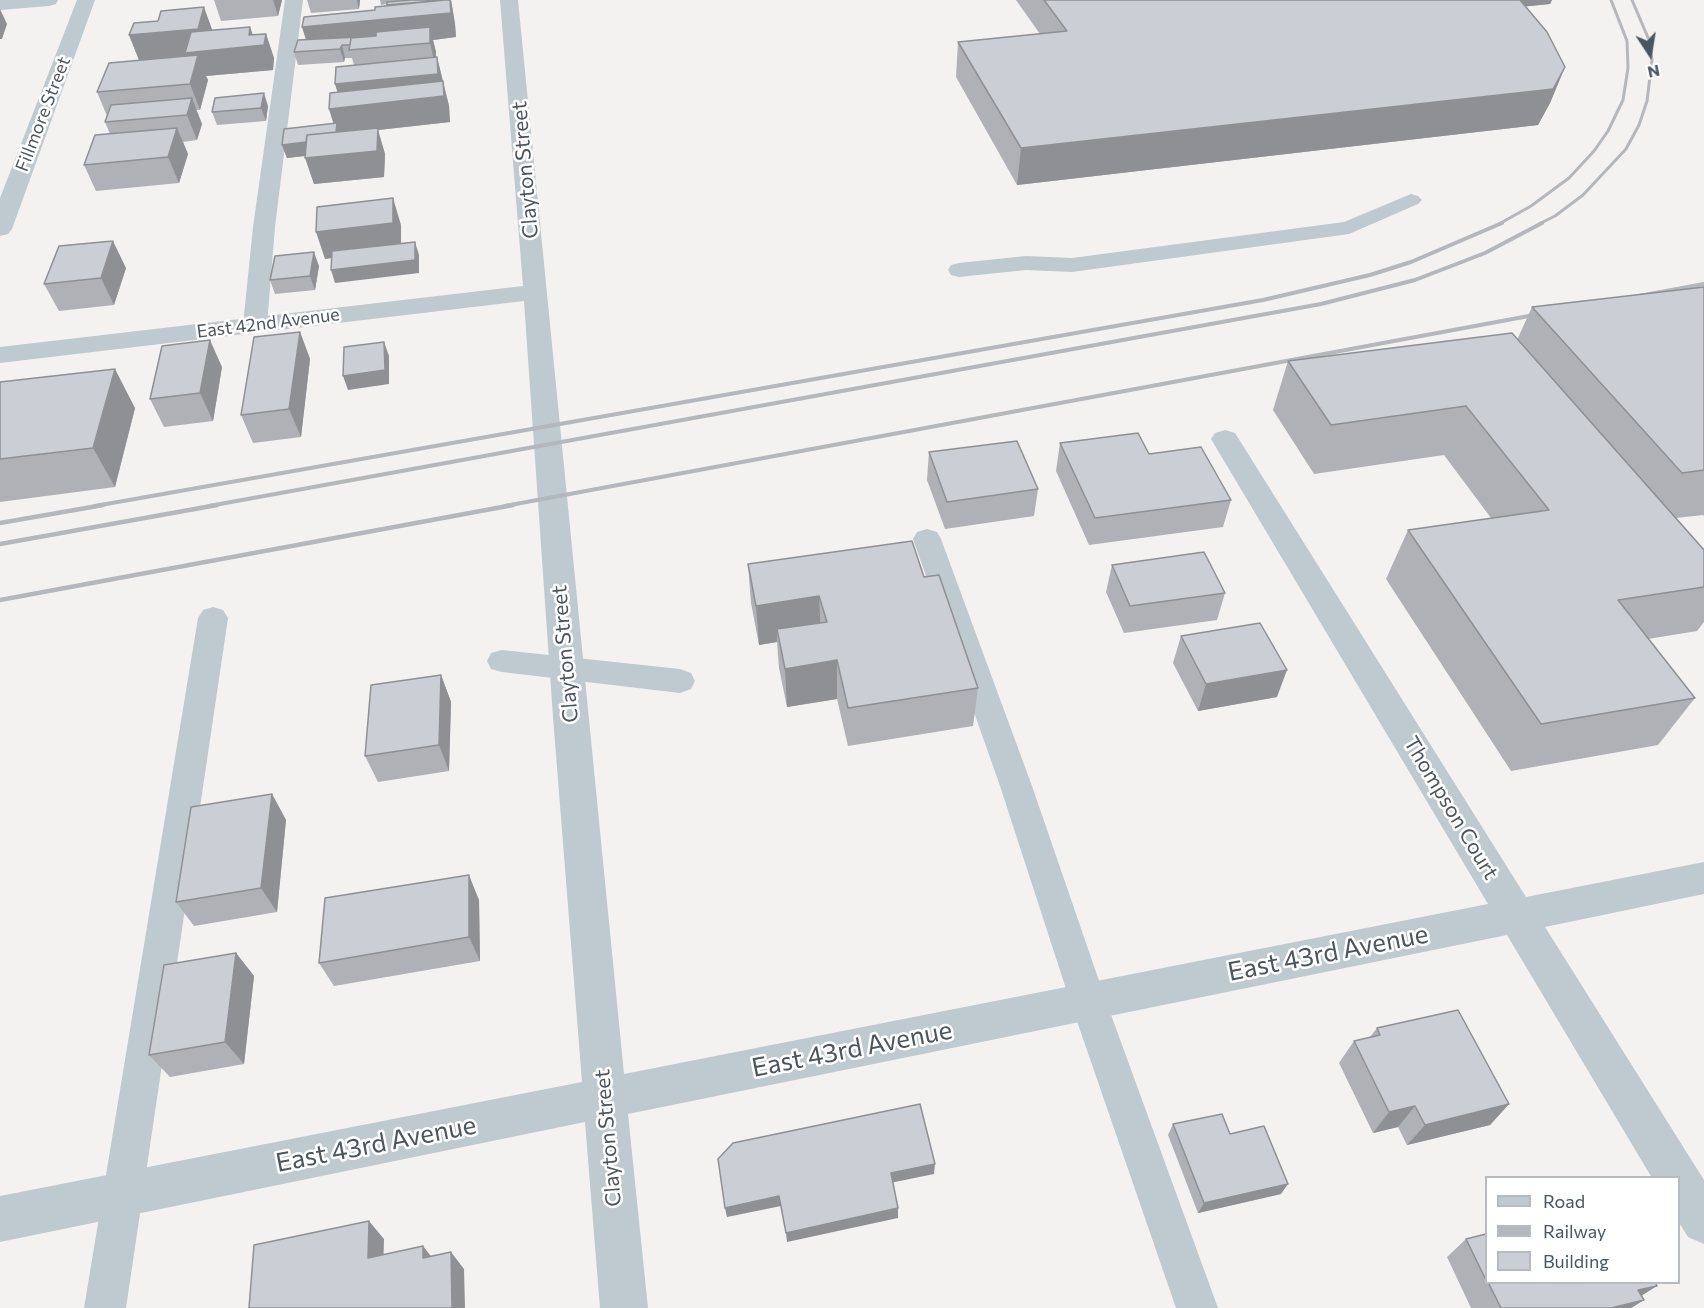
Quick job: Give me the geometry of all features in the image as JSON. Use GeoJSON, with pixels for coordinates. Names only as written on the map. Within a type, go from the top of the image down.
{"type":"FeatureCollection","features":[{"type":"Feature","properties":{"kind":"street"},"geometry":{"type":"LineString","coordinates":[[0,4],[50,0]]}},
{"type":"Feature","properties":{"kind":"street","name":"Fillmore Street"},"geometry":{"type":"LineString","coordinates":[[0,229],[86,0]]}},
{"type":"Feature","properties":{"kind":"street","name":"Clayton Street"},"geometry":{"type":"LineString","coordinates":[[509,0],[624,1308]]}},
{"type":"Feature","properties":{"kind":"street","name":"East 42nd Avenue"},"geometry":{"type":"LineString","coordinates":[[0,355],[536,292]]}},
{"type":"Feature","properties":{"kind":"street","name":"Thompson Court"},"geometry":{"type":"LineString","coordinates":[[1225,439],[1677,1176]]}},
{"type":"Feature","properties":{"kind":"street","name":"East 43rd Avenue"},"geometry":{"type":"LineString","coordinates":[[0,1219],[1704,878]]}},
{"type":"Feature","properties":{"kind":"street","name":"Thompson Court"},"geometry":{"type":"LineString","coordinates":[[1680,1181],[1704,1221]]}},
{"type":"Feature","properties":{"kind":"lane"},"geometry":{"type":"LineString","coordinates":[[255,325],[264,227],[294,0]]}},
{"type":"Feature","properties":{"kind":"lane"},"geometry":{"type":"LineString","coordinates":[[959,270],[1026,262],[1072,265],[1349,228],[1411,200]]}},
{"type":"Feature","properties":{"kind":"lane"},"geometry":{"type":"LineString","coordinates":[[927,539],[1016,786],[1088,1001],[1197,1308]]}},
{"type":"Feature","properties":{"kind":"lane"},"geometry":{"type":"LineString","coordinates":[[105,1308],[213,618]]}},
{"type":"Feature","properties":{"kind":"lane"},"geometry":{"type":"LineString","coordinates":[[502,661],[680,681]]}},
{"type":"Feature","properties":{"kind":"building"},"geometry":{"type":"Polygon","coordinates":[[[445,0],[387,5],[387,2],[445,0]]]}},
{"type":"Feature","properties":{"kind":"building"},"geometry":{"type":"Polygon","coordinates":[[[450,0],[451,13],[302,27],[304,17],[450,0]]]}},
{"type":"Feature","properties":{"kind":"building"},"geometry":{"type":"Polygon","coordinates":[[[1044,0],[1520,0],[1547,32],[1565,67],[1553,89],[1021,148],[958,42],[1067,31],[1044,0]]]}},
{"type":"Feature","properties":{"kind":"building"},"geometry":{"type":"Polygon","coordinates":[[[204,7],[198,29],[129,35],[134,23],[158,21],[161,11],[204,7]]]}},
{"type":"Feature","properties":{"kind":"building"},"geometry":{"type":"Polygon","coordinates":[[[250,27],[249,35],[266,34],[264,45],[185,53],[191,32],[250,27]]]}},
{"type":"Feature","properties":{"kind":"building"},"geometry":{"type":"Polygon","coordinates":[[[430,27],[430,43],[349,50],[351,38],[376,36],[376,32],[430,27]]]}},
{"type":"Feature","properties":{"kind":"building"},"geometry":{"type":"Polygon","coordinates":[[[358,37],[351,38],[350,45],[342,45],[340,49],[294,52],[298,40],[358,37]]]}},
{"type":"Feature","properties":{"kind":"building"},"geometry":{"type":"Polygon","coordinates":[[[198,55],[190,84],[97,92],[109,63],[198,55]]]}},
{"type":"Feature","properties":{"kind":"building"},"geometry":{"type":"Polygon","coordinates":[[[437,57],[438,74],[335,84],[336,67],[437,57]]]}},
{"type":"Feature","properties":{"kind":"building"},"geometry":{"type":"Polygon","coordinates":[[[443,81],[444,96],[329,109],[330,93],[443,81]]]}},
{"type":"Feature","properties":{"kind":"building"},"geometry":{"type":"Polygon","coordinates":[[[264,93],[261,108],[212,112],[215,98],[264,93]]]}},
{"type":"Feature","properties":{"kind":"building"},"geometry":{"type":"Polygon","coordinates":[[[192,98],[187,115],[105,122],[111,105],[192,98]]]}},
{"type":"Feature","properties":{"kind":"building"},"geometry":{"type":"Polygon","coordinates":[[[337,123],[336,132],[307,135],[306,142],[282,145],[284,129],[337,123]]]}},
{"type":"Feature","properties":{"kind":"building"},"geometry":{"type":"Polygon","coordinates":[[[177,128],[168,157],[84,165],[95,135],[177,128]]]}},
{"type":"Feature","properties":{"kind":"building"},"geometry":{"type":"Polygon","coordinates":[[[378,128],[377,151],[305,158],[307,135],[378,128]]]}},
{"type":"Feature","properties":{"kind":"building"},"geometry":{"type":"Polygon","coordinates":[[[393,198],[393,223],[316,232],[317,207],[393,198]]]}},
{"type":"Feature","properties":{"kind":"building"},"geometry":{"type":"Polygon","coordinates":[[[113,241],[101,278],[44,284],[59,246],[113,241]]]}},
{"type":"Feature","properties":{"kind":"building"},"geometry":{"type":"Polygon","coordinates":[[[415,242],[415,260],[331,270],[332,251],[415,242]]]}},
{"type":"Feature","properties":{"kind":"building"},"geometry":{"type":"Polygon","coordinates":[[[314,252],[310,276],[270,280],[275,256],[314,252]]]}},
{"type":"Feature","properties":{"kind":"building"},"geometry":{"type":"Polygon","coordinates":[[[1704,287],[1704,470],[1682,473],[1532,307],[1704,287]]]}},
{"type":"Feature","properties":{"kind":"building"},"geometry":{"type":"Polygon","coordinates":[[[300,332],[289,409],[241,415],[254,337],[300,332]]]}},
{"type":"Feature","properties":{"kind":"building"},"geometry":{"type":"Polygon","coordinates":[[[1512,333],[1704,550],[1704,587],[1618,600],[1695,698],[1541,724],[1408,530],[1549,510],[1466,406],[1331,425],[1288,361],[1512,333]]]}},
{"type":"Feature","properties":{"kind":"building"},"geometry":{"type":"Polygon","coordinates":[[[210,340],[200,393],[150,399],[162,346],[210,340]]]}},
{"type":"Feature","properties":{"kind":"building"},"geometry":{"type":"Polygon","coordinates":[[[384,342],[385,370],[343,376],[344,347],[384,342]]]}},
{"type":"Feature","properties":{"kind":"building"},"geometry":{"type":"Polygon","coordinates":[[[115,369],[93,448],[0,459],[0,382],[115,369]]]}},
{"type":"Feature","properties":{"kind":"building"},"geometry":{"type":"Polygon","coordinates":[[[1138,433],[1149,454],[1201,447],[1231,500],[1095,518],[1060,443],[1138,433]]]}},
{"type":"Feature","properties":{"kind":"building"},"geometry":{"type":"Polygon","coordinates":[[[1017,441],[1038,489],[947,502],[929,452],[1017,441]]]}},
{"type":"Feature","properties":{"kind":"building"},"geometry":{"type":"Polygon","coordinates":[[[912,541],[924,577],[939,575],[978,688],[848,708],[837,660],[785,669],[777,629],[827,622],[819,596],[756,606],[748,564],[912,541]]]}},
{"type":"Feature","properties":{"kind":"building"},"geometry":{"type":"Polygon","coordinates":[[[1204,552],[1225,593],[1130,606],[1112,565],[1204,552]]]}},
{"type":"Feature","properties":{"kind":"building"},"geometry":{"type":"Polygon","coordinates":[[[1260,623],[1287,670],[1206,684],[1181,636],[1260,623]]]}},
{"type":"Feature","properties":{"kind":"building"},"geometry":{"type":"Polygon","coordinates":[[[441,675],[439,745],[365,756],[371,685],[441,675]]]}},
{"type":"Feature","properties":{"kind":"building"},"geometry":{"type":"Polygon","coordinates":[[[272,794],[261,888],[176,902],[191,807],[272,794]]]}},
{"type":"Feature","properties":{"kind":"building"},"geometry":{"type":"Polygon","coordinates":[[[469,875],[469,937],[319,963],[325,898],[469,875]]]}},
{"type":"Feature","properties":{"kind":"building"},"geometry":{"type":"Polygon","coordinates":[[[236,953],[225,1042],[149,1055],[164,965],[236,953]]]}},
{"type":"Feature","properties":{"kind":"building"},"geometry":{"type":"Polygon","coordinates":[[[1458,1010],[1509,1104],[1425,1125],[1415,1106],[1389,1112],[1354,1041],[1380,1035],[1377,1028],[1458,1010]]]}},
{"type":"Feature","properties":{"kind":"building"},"geometry":{"type":"Polygon","coordinates":[[[920,1104],[935,1164],[891,1173],[898,1208],[786,1233],[779,1196],[725,1208],[718,1159],[733,1143],[920,1104]]]}},
{"type":"Feature","properties":{"kind":"building"},"geometry":{"type":"Polygon","coordinates":[[[1222,1114],[1230,1134],[1264,1126],[1288,1184],[1204,1203],[1173,1124],[1222,1114]]]}},
{"type":"Feature","properties":{"kind":"building"},"geometry":{"type":"Polygon","coordinates":[[[369,1221],[368,1258],[423,1246],[423,1258],[451,1252],[452,1308],[249,1308],[254,1245],[369,1221]]]}},
{"type":"Feature","properties":{"kind":"building"},"geometry":{"type":"Polygon","coordinates":[[[1485,1234],[1485,1278],[1466,1239],[1485,1234]]]}},
{"type":"Feature","properties":{"kind":"building"},"geometry":{"type":"Polygon","coordinates":[[[1489,1284],[1656,1284],[1657,1286],[1638,1290],[1644,1300],[1611,1308],[1501,1308],[1489,1284]]]}},
{"type":"Feature","properties":{"kind":"railway"},"geometry":{"type":"LineString","coordinates":[[1499,224],[1531,206],[1569,178],[1594,151],[1608,131],[1623,100],[1628,68],[1627,41],[1611,0]]}},
{"type":"Feature","properties":{"kind":"railway"},"geometry":{"type":"LineString","coordinates":[[1539,224],[1555,216],[1583,195],[1626,149],[1639,125],[1647,101],[1652,60],[1649,40],[1632,0]]}},
{"type":"Feature","properties":{"kind":"railway"},"geometry":{"type":"LineString","coordinates":[[95,506],[1263,300],[1370,275],[1411,262],[1502,223]]}},
{"type":"Feature","properties":{"kind":"railway"},"geometry":{"type":"LineString","coordinates":[[209,506],[1321,304],[1415,280],[1485,253],[1542,223]]}},
{"type":"Feature","properties":{"kind":"railway"},"geometry":{"type":"LineString","coordinates":[[1639,296],[1704,284]]}},
{"type":"Feature","properties":{"kind":"railway"},"geometry":{"type":"LineString","coordinates":[[505,506],[1545,313]]}},
{"type":"Feature","properties":{"kind":"railway"},"geometry":{"type":"LineString","coordinates":[[0,523],[103,505]]}},
{"type":"Feature","properties":{"kind":"railway"},"geometry":{"type":"LineString","coordinates":[[0,544],[217,505]]}},
{"type":"Feature","properties":{"kind":"railway"},"geometry":{"type":"LineString","coordinates":[[0,600],[513,505]]}}]}
